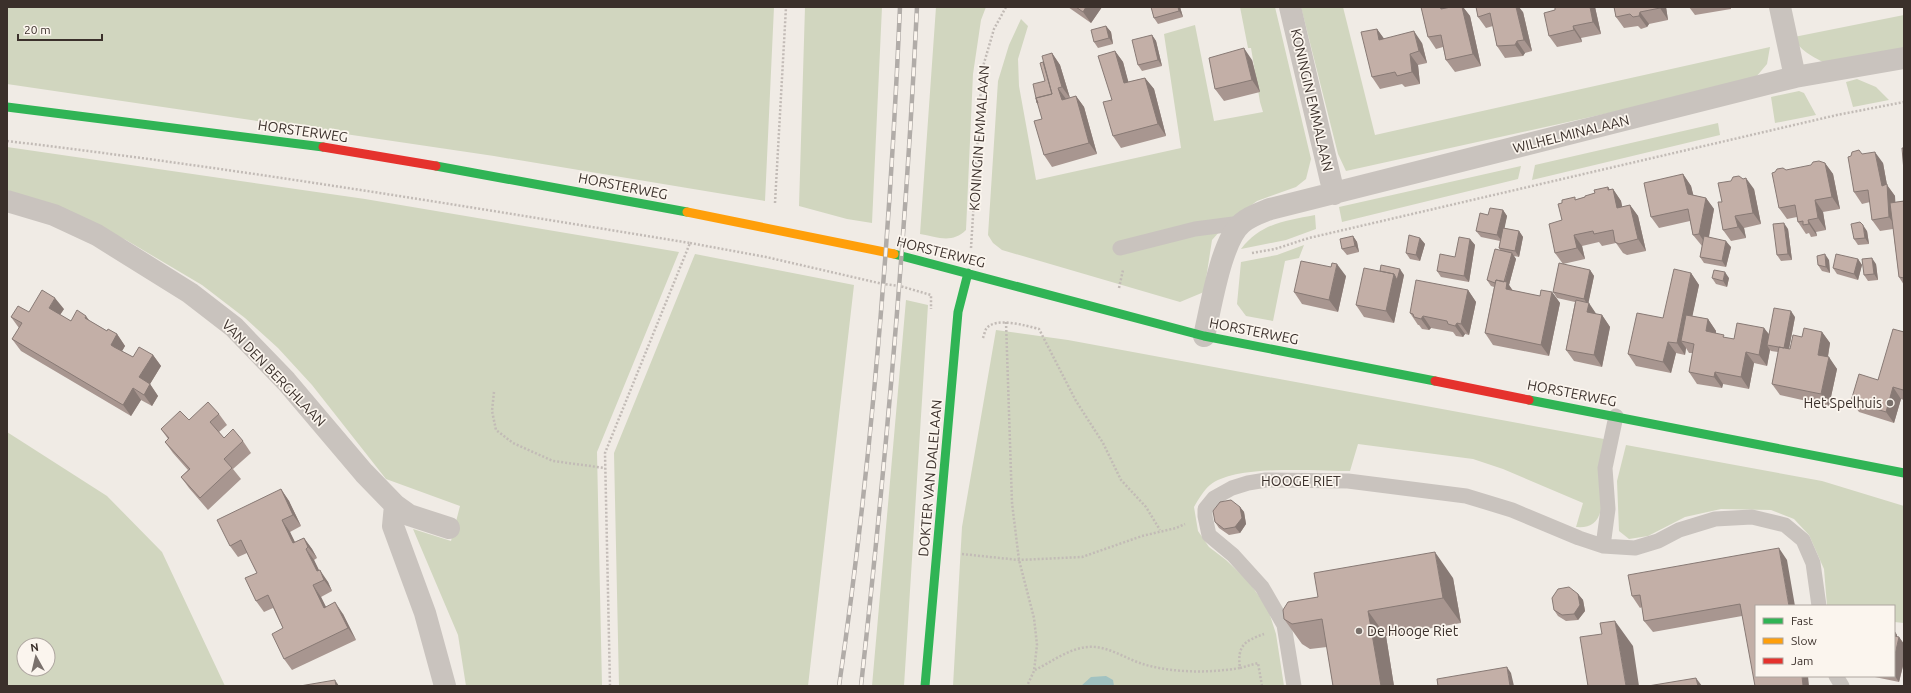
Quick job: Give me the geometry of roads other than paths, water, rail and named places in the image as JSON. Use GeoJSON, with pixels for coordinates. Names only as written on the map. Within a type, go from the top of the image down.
{"type":"FeatureCollection","features":[{"type":"Feature","properties":{"kind":"main road","name":"HORSTERWEG"},"geometry":{"type":"LineString","coordinates":[[7,107],[356,153],[458,169],[774,228],[885,252],[1204,336],[1904,473]]}},
{"type":"Feature","properties":{"kind":"main road","name":"DOKTER VAN DALELAAN"},"geometry":{"type":"LineString","coordinates":[[925,686],[958,312],[968,273]]}},
{"type":"Feature","properties":{"kind":"main road","name":"HORSTERWEG"},"geometry":{"type":"LineString","coordinates":[[1860,464],[1904,481]]}},
{"type":"Feature","properties":{"kind":"street","name":"KONINGIN EMMALAAN"},"geometry":{"type":"LineString","coordinates":[[1290,7],[1334,194]]}},
{"type":"Feature","properties":{"kind":"street"},"geometry":{"type":"LineString","coordinates":[[1780,7],[1795,77]]}},
{"type":"Feature","properties":{"kind":"street","name":"WILHELMINALAAN"},"geometry":{"type":"LineString","coordinates":[[1204,336],[1222,259],[1231,236],[1241,223],[1270,209],[1795,77],[1904,58]]}},
{"type":"Feature","properties":{"kind":"street","name":"VAN DEN BERGHLAAN"},"geometry":{"type":"LineString","coordinates":[[7,201],[54,216],[96,235],[190,293],[234,327],[286,381],[364,473],[395,505],[409,514],[449,528]]}},
{"type":"Feature","properties":{"kind":"street"},"geometry":{"type":"LineString","coordinates":[[395,505],[393,526],[425,613],[445,686]]}},
{"type":"Feature","properties":{"kind":"lane","name":"WILHELMINALAAN"},"geometry":{"type":"LineString","coordinates":[[1124,247],[1212,226],[1241,223]]}},
{"type":"Feature","properties":{"kind":"lane"},"geometry":{"type":"LineString","coordinates":[[1603,546],[1608,509],[1605,468],[1616,416]]}},
{"type":"Feature","properties":{"kind":"lane","name":"HOOGE RIET"},"geometry":{"type":"LineString","coordinates":[[1294,686],[1284,625],[1262,587],[1233,555],[1209,535],[1205,509],[1214,498],[1232,488],[1248,482],[1266,480],[1348,481],[1466,496],[1512,510],[1579,538],[1603,546],[1635,548],[1658,541],[1679,530],[1715,519],[1752,518],[1785,525],[1802,540],[1813,563],[1819,605]]}},
{"type":"Feature","properties":{"kind":"lane"},"geometry":{"type":"LineString","coordinates":[[1837,677],[1842,686]]}},
{"type":"Feature","properties":{"kind":"water"},"geometry":{"type":"Polygon","coordinates":[[[1106,676],[1113,680],[1114,686],[1081,686],[1091,677],[1106,676]]]}},
{"type":"Feature","properties":{"kind":"railway"},"geometry":{"type":"LineString","coordinates":[[839,686],[861,517],[878,347],[891,177],[900,7]]}},
{"type":"Feature","properties":{"kind":"railway"},"geometry":{"type":"LineString","coordinates":[[861,686],[887,432],[901,262],[917,7]]}},
{"type":"Feature","properties":{"kind":"place","name":"Het Spelhuis"},"geometry":{"type":"Point","coordinates":[1890,403]}},
{"type":"Feature","properties":{"kind":"place","name":"De Hooge Riet"},"geometry":{"type":"Point","coordinates":[1359,631]}}]}
